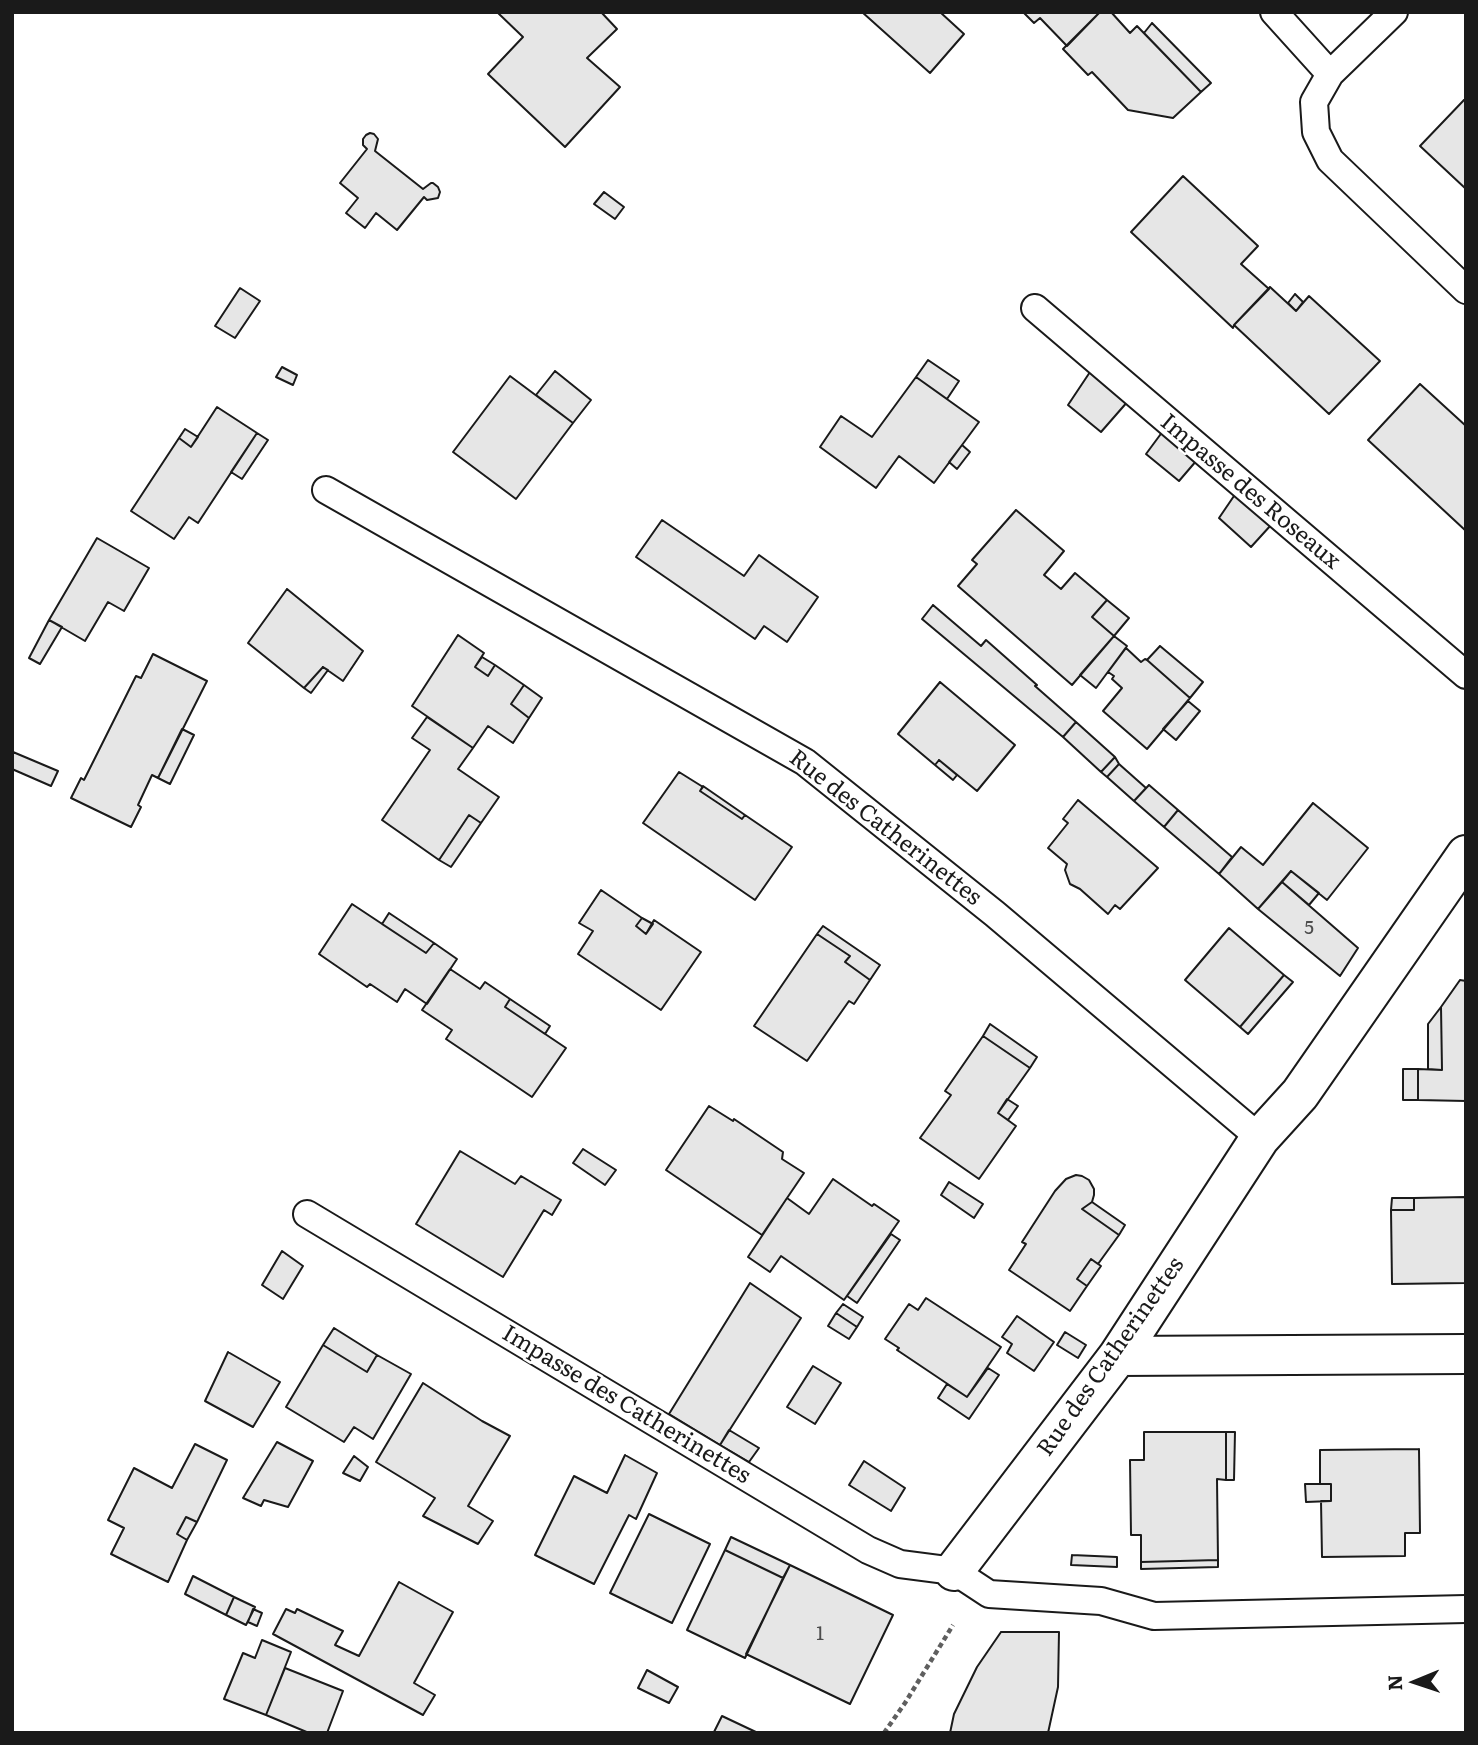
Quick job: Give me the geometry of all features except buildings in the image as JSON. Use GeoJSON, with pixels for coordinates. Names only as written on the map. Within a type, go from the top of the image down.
{"type":"FeatureCollection","features":[{"type":"Feature","properties":{"kind":"street","name":"Rue des Catherinettes"},"geometry":{"type":"LineString","coordinates":[[954,1571],[1118,1356],[1260,1138],[1300,1094],[1466,855]]}},
{"type":"Feature","properties":{"kind":"street"},"geometry":{"type":"LineString","coordinates":[[1118,1356],[1466,1354]]}},
{"type":"Feature","properties":{"kind":"lane"},"geometry":{"type":"LineString","coordinates":[[1274,12],[1330,74]]}},
{"type":"Feature","properties":{"kind":"lane"},"geometry":{"type":"LineString","coordinates":[[1394,12],[1330,74],[1314,102],[1315,132],[1330,160],[1466,290]]}},
{"type":"Feature","properties":{"kind":"lane","name":"Impasse des Roseaux"},"geometry":{"type":"LineString","coordinates":[[1035,308],[1466,675]]}},
{"type":"Feature","properties":{"kind":"lane","name":"Rue des Catherinettes"},"geometry":{"type":"LineString","coordinates":[[326,490],[805,762],[995,914],[1260,1138]]}},
{"type":"Feature","properties":{"kind":"lane","name":"Impasse des Catherinettes"},"geometry":{"type":"LineString","coordinates":[[307,1214],[868,1550],[900,1564],[954,1571]]}},
{"type":"Feature","properties":{"kind":"lane"},"geometry":{"type":"LineString","coordinates":[[954,1571],[989,1594],[1101,1601],[1154,1616],[1466,1609]]}},
{"type":"Feature","properties":{"kind":"path"},"geometry":{"type":"LineString","coordinates":[[884,1733],[946,1637]]}}]}
